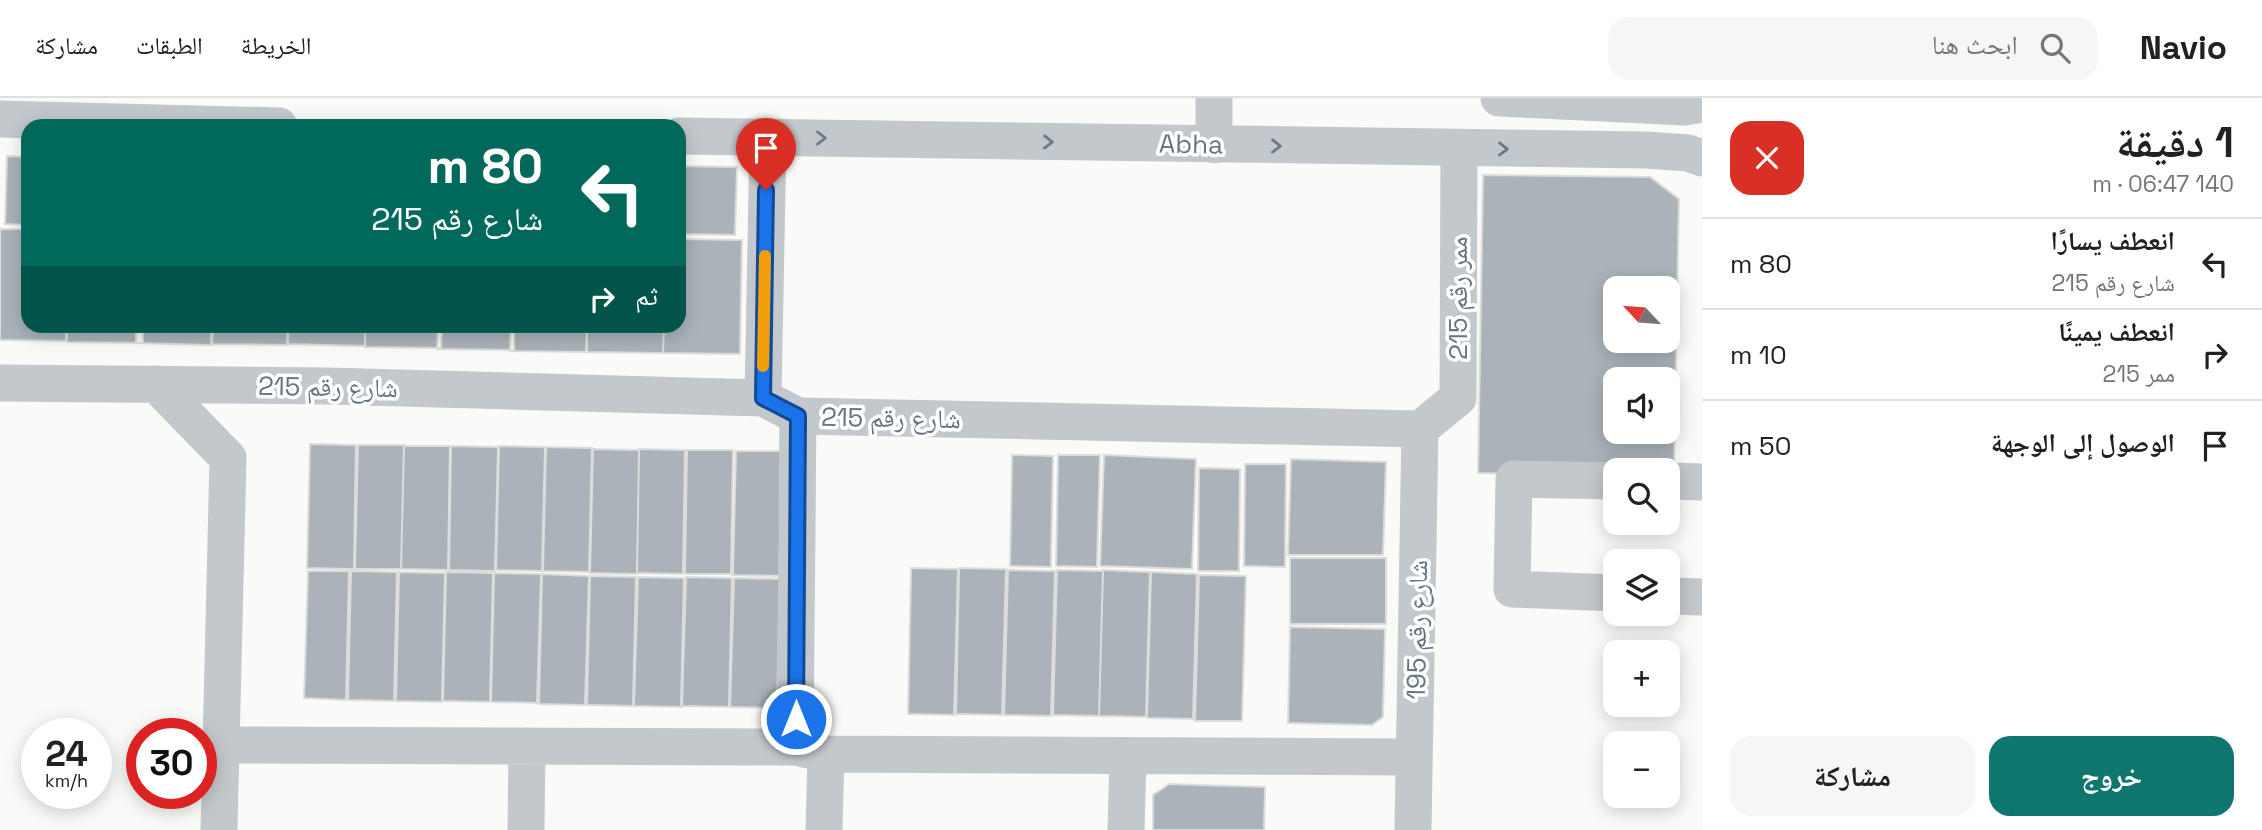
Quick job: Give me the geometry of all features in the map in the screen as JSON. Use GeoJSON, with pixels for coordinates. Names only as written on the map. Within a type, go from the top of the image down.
{"type":"FeatureCollection","features":[{"type":"Feature","properties":{"kind":"street"},"geometry":{"type":"LineString","coordinates":[[1214,98],[1214,145]]}},
{"type":"Feature","properties":{"kind":"street"},"geometry":{"type":"LineString","coordinates":[[1499,98],[1685,107],[1702,104]]}},
{"type":"Feature","properties":{"kind":"street"},"geometry":{"type":"LineString","coordinates":[[1646,150],[1647,104]]}},
{"type":"Feature","properties":{"kind":"street"},"geometry":{"type":"LineString","coordinates":[[0,119],[21,120]]}},
{"type":"Feature","properties":{"kind":"street","name":"Abha"},"geometry":{"type":"LineString","coordinates":[[686,136],[1646,150],[1688,153],[1702,158]]}},
{"type":"Feature","properties":{"kind":"street"},"geometry":{"type":"LineString","coordinates":[[763,398],[768,138]]}},
{"type":"Feature","properties":{"kind":"street","name":"ممر رقم 215"},"geometry":{"type":"LineString","coordinates":[[1420,429],[1458,398],[1459,148]]}},
{"type":"Feature","properties":{"kind":"street","name":"شارع رقم 215"},"geometry":{"type":"LineString","coordinates":[[0,383],[328,386],[763,398],[798,416],[1420,429]]}},
{"type":"Feature","properties":{"kind":"street"},"geometry":{"type":"LineString","coordinates":[[156,384],[228,458],[219,830]]}},
{"type":"Feature","properties":{"kind":"street"},"geometry":{"type":"LineString","coordinates":[[798,416],[811,750],[824,830]]}},
{"type":"Feature","properties":{"kind":"street","name":"شارع رقم 195"},"geometry":{"type":"LineString","coordinates":[[1413,830],[1420,429]]}},
{"type":"Feature","properties":{"kind":"street"},"geometry":{"type":"LineString","coordinates":[[1603,481],[1514,479],[1512,589],[1603,593]]}},
{"type":"Feature","properties":{"kind":"street"},"geometry":{"type":"LineString","coordinates":[[1680,481],[1702,482]]}},
{"type":"Feature","properties":{"kind":"street"},"geometry":{"type":"LineString","coordinates":[[1680,596],[1702,597]]}},
{"type":"Feature","properties":{"kind":"street"},"geometry":{"type":"LineString","coordinates":[[222,745],[1414,757]]}},
{"type":"Feature","properties":{"kind":"street"},"geometry":{"type":"LineString","coordinates":[[526,830],[527,746]]}},
{"type":"Feature","properties":{"kind":"street"},"geometry":{"type":"LineString","coordinates":[[1126,830],[1128,756]]}},
{"type":"Feature","properties":{"kind":"building"},"geometry":{"type":"Polygon","coordinates":[[[7,156],[21,157],[21,225],[5,224],[7,156]]]}},
{"type":"Feature","properties":{"kind":"building"},"geometry":{"type":"Polygon","coordinates":[[[686,166],[737,167],[735,235],[686,234],[686,166]]]}},
{"type":"Feature","properties":{"kind":"building"},"geometry":{"type":"Polygon","coordinates":[[[1483,175],[1650,177],[1679,199],[1678,276],[1603,276],[1603,354],[1676,354],[1676,367],[1603,367],[1603,444],[1675,444],[1674,458],[1603,458],[1603,475],[1478,473],[1483,175]]]}},
{"type":"Feature","properties":{"kind":"building"},"geometry":{"type":"Polygon","coordinates":[[[0,229],[21,229],[21,333],[66,333],[66,341],[0,340],[0,229]]]}},
{"type":"Feature","properties":{"kind":"building"},"geometry":{"type":"Polygon","coordinates":[[[686,239],[742,240],[740,354],[663,353],[664,333],[686,333],[686,239]]]}},
{"type":"Feature","properties":{"kind":"building"},"geometry":{"type":"Polygon","coordinates":[[[67,333],[143,333],[143,343],[67,342],[67,333]]]}},
{"type":"Feature","properties":{"kind":"building"},"geometry":{"type":"Polygon","coordinates":[[[136,333],[213,333],[212,345],[136,343],[136,333]]]}},
{"type":"Feature","properties":{"kind":"building"},"geometry":{"type":"Polygon","coordinates":[[[211,333],[288,333],[287,345],[211,344],[211,333]]]}},
{"type":"Feature","properties":{"kind":"building"},"geometry":{"type":"Polygon","coordinates":[[[288,333],[365,333],[365,346],[288,344],[288,333]]]}},
{"type":"Feature","properties":{"kind":"building"},"geometry":{"type":"Polygon","coordinates":[[[365,333],[442,333],[441,348],[365,347],[365,333]]]}},
{"type":"Feature","properties":{"kind":"building"},"geometry":{"type":"Polygon","coordinates":[[[438,333],[514,333],[514,350],[437,349],[438,333]]]}},
{"type":"Feature","properties":{"kind":"building"},"geometry":{"type":"Polygon","coordinates":[[[511,333],[587,333],[586,352],[510,351],[511,333]]]}},
{"type":"Feature","properties":{"kind":"building"},"geometry":{"type":"Polygon","coordinates":[[[587,333],[664,333],[663,353],[587,352],[587,333]]]}},
{"type":"Feature","properties":{"kind":"building"},"geometry":{"type":"Polygon","coordinates":[[[310,444],[356,445],[354,569],[307,568],[310,444]]]}},
{"type":"Feature","properties":{"kind":"building"},"geometry":{"type":"Polygon","coordinates":[[[358,445],[404,445],[401,569],[355,569],[358,445]]]}},
{"type":"Feature","properties":{"kind":"building"},"geometry":{"type":"Polygon","coordinates":[[[404,446],[450,446],[448,570],[401,569],[404,446]]]}},
{"type":"Feature","properties":{"kind":"building"},"geometry":{"type":"Polygon","coordinates":[[[451,446],[498,447],[495,571],[449,570],[451,446]]]}},
{"type":"Feature","properties":{"kind":"building"},"geometry":{"type":"Polygon","coordinates":[[[499,446],[545,447],[542,571],[496,570],[499,446]]]}},
{"type":"Feature","properties":{"kind":"building"},"geometry":{"type":"Polygon","coordinates":[[[546,447],[592,448],[589,572],[543,571],[546,447]]]}},
{"type":"Feature","properties":{"kind":"building"},"geometry":{"type":"Polygon","coordinates":[[[593,449],[639,450],[637,574],[590,573],[593,449]]]}},
{"type":"Feature","properties":{"kind":"building"},"geometry":{"type":"Polygon","coordinates":[[[639,449],[685,450],[683,574],[637,573],[639,449]]]}},
{"type":"Feature","properties":{"kind":"building"},"geometry":{"type":"Polygon","coordinates":[[[687,450],[733,450],[731,574],[685,574],[687,450]]]}},
{"type":"Feature","properties":{"kind":"building"},"geometry":{"type":"Polygon","coordinates":[[[736,451],[782,451],[780,576],[733,575],[736,451]]]}},
{"type":"Feature","properties":{"kind":"building"},"geometry":{"type":"Polygon","coordinates":[[[1012,455],[1053,456],[1051,567],[1010,566],[1012,455]]]}},
{"type":"Feature","properties":{"kind":"building"},"geometry":{"type":"Polygon","coordinates":[[[1058,455],[1100,455],[1097,567],[1056,566],[1058,455]]]}},
{"type":"Feature","properties":{"kind":"building"},"geometry":{"type":"Polygon","coordinates":[[[1104,455],[1196,459],[1192,569],[1100,566],[1104,455]]]}},
{"type":"Feature","properties":{"kind":"building"},"geometry":{"type":"Polygon","coordinates":[[[1291,459],[1386,462],[1383,555],[1288,555],[1291,459]]]}},
{"type":"Feature","properties":{"kind":"building"},"geometry":{"type":"Polygon","coordinates":[[[1245,464],[1286,464],[1285,567],[1244,566],[1245,464]]]}},
{"type":"Feature","properties":{"kind":"building"},"geometry":{"type":"Polygon","coordinates":[[[1199,468],[1240,469],[1239,571],[1198,571],[1199,468]]]}},
{"type":"Feature","properties":{"kind":"building"},"geometry":{"type":"Polygon","coordinates":[[[1290,558],[1386,558],[1386,624],[1290,624],[1290,558]]]}},
{"type":"Feature","properties":{"kind":"building"},"geometry":{"type":"Polygon","coordinates":[[[911,568],[958,569],[954,715],[908,714],[911,568]]]}},
{"type":"Feature","properties":{"kind":"building"},"geometry":{"type":"Polygon","coordinates":[[[959,568],[1006,569],[1002,715],[956,714],[959,568]]]}},
{"type":"Feature","properties":{"kind":"building"},"geometry":{"type":"Polygon","coordinates":[[[1008,570],[1055,571],[1051,716],[1004,715],[1008,570]]]}},
{"type":"Feature","properties":{"kind":"building"},"geometry":{"type":"Polygon","coordinates":[[[1057,570],[1103,571],[1099,716],[1053,715],[1057,570]]]}},
{"type":"Feature","properties":{"kind":"building"},"geometry":{"type":"Polygon","coordinates":[[[1103,570],[1150,572],[1146,717],[1099,716],[1103,570]]]}},
{"type":"Feature","properties":{"kind":"building"},"geometry":{"type":"Polygon","coordinates":[[[308,571],[349,571],[346,700],[304,698],[308,571]]]}},
{"type":"Feature","properties":{"kind":"building"},"geometry":{"type":"Polygon","coordinates":[[[351,571],[397,572],[394,701],[348,700],[351,571]]]}},
{"type":"Feature","properties":{"kind":"building"},"geometry":{"type":"Polygon","coordinates":[[[399,572],[445,573],[442,702],[396,701],[399,572]]]}},
{"type":"Feature","properties":{"kind":"building"},"geometry":{"type":"Polygon","coordinates":[[[446,572],[493,573],[490,702],[443,701],[446,572]]]}},
{"type":"Feature","properties":{"kind":"building"},"geometry":{"type":"Polygon","coordinates":[[[1151,572],[1197,574],[1193,719],[1147,718],[1151,572]]]}},
{"type":"Feature","properties":{"kind":"building"},"geometry":{"type":"Polygon","coordinates":[[[494,573],[541,574],[537,703],[491,702],[494,573]]]}},
{"type":"Feature","properties":{"kind":"building"},"geometry":{"type":"Polygon","coordinates":[[[542,574],[589,576],[585,705],[539,704],[542,574]]]}},
{"type":"Feature","properties":{"kind":"building"},"geometry":{"type":"Polygon","coordinates":[[[1199,575],[1246,576],[1242,721],[1195,721],[1199,575]]]}},
{"type":"Feature","properties":{"kind":"building"},"geometry":{"type":"Polygon","coordinates":[[[590,576],[636,577],[633,706],[587,705],[590,576]]]}},
{"type":"Feature","properties":{"kind":"building"},"geometry":{"type":"Polygon","coordinates":[[[638,577],[684,578],[681,707],[634,706],[638,577]]]}},
{"type":"Feature","properties":{"kind":"building"},"geometry":{"type":"Polygon","coordinates":[[[686,577],[732,578],[729,707],[682,706],[686,577]]]}},
{"type":"Feature","properties":{"kind":"building"},"geometry":{"type":"Polygon","coordinates":[[[734,578],[780,579],[777,708],[730,707],[734,578]]]}},
{"type":"Feature","properties":{"kind":"building"},"geometry":{"type":"Polygon","coordinates":[[[1290,627],[1385,629],[1383,717],[1372,725],[1288,723],[1290,627]]]}},
{"type":"Feature","properties":{"kind":"building"},"geometry":{"type":"Polygon","coordinates":[[[1169,784],[1265,787],[1264,830],[1153,830],[1153,795],[1169,784]]]}},
{"type":"Feature","properties":{"kind":"slow traffic"},"geometry":{"type":"LineString","coordinates":[[763,366],[765,256]]}},
{"type":"Feature","properties":{"kind":"route"},"geometry":{"type":"LineString","coordinates":[[766,190],[763,398],[798,416],[796,719]]}}]}
